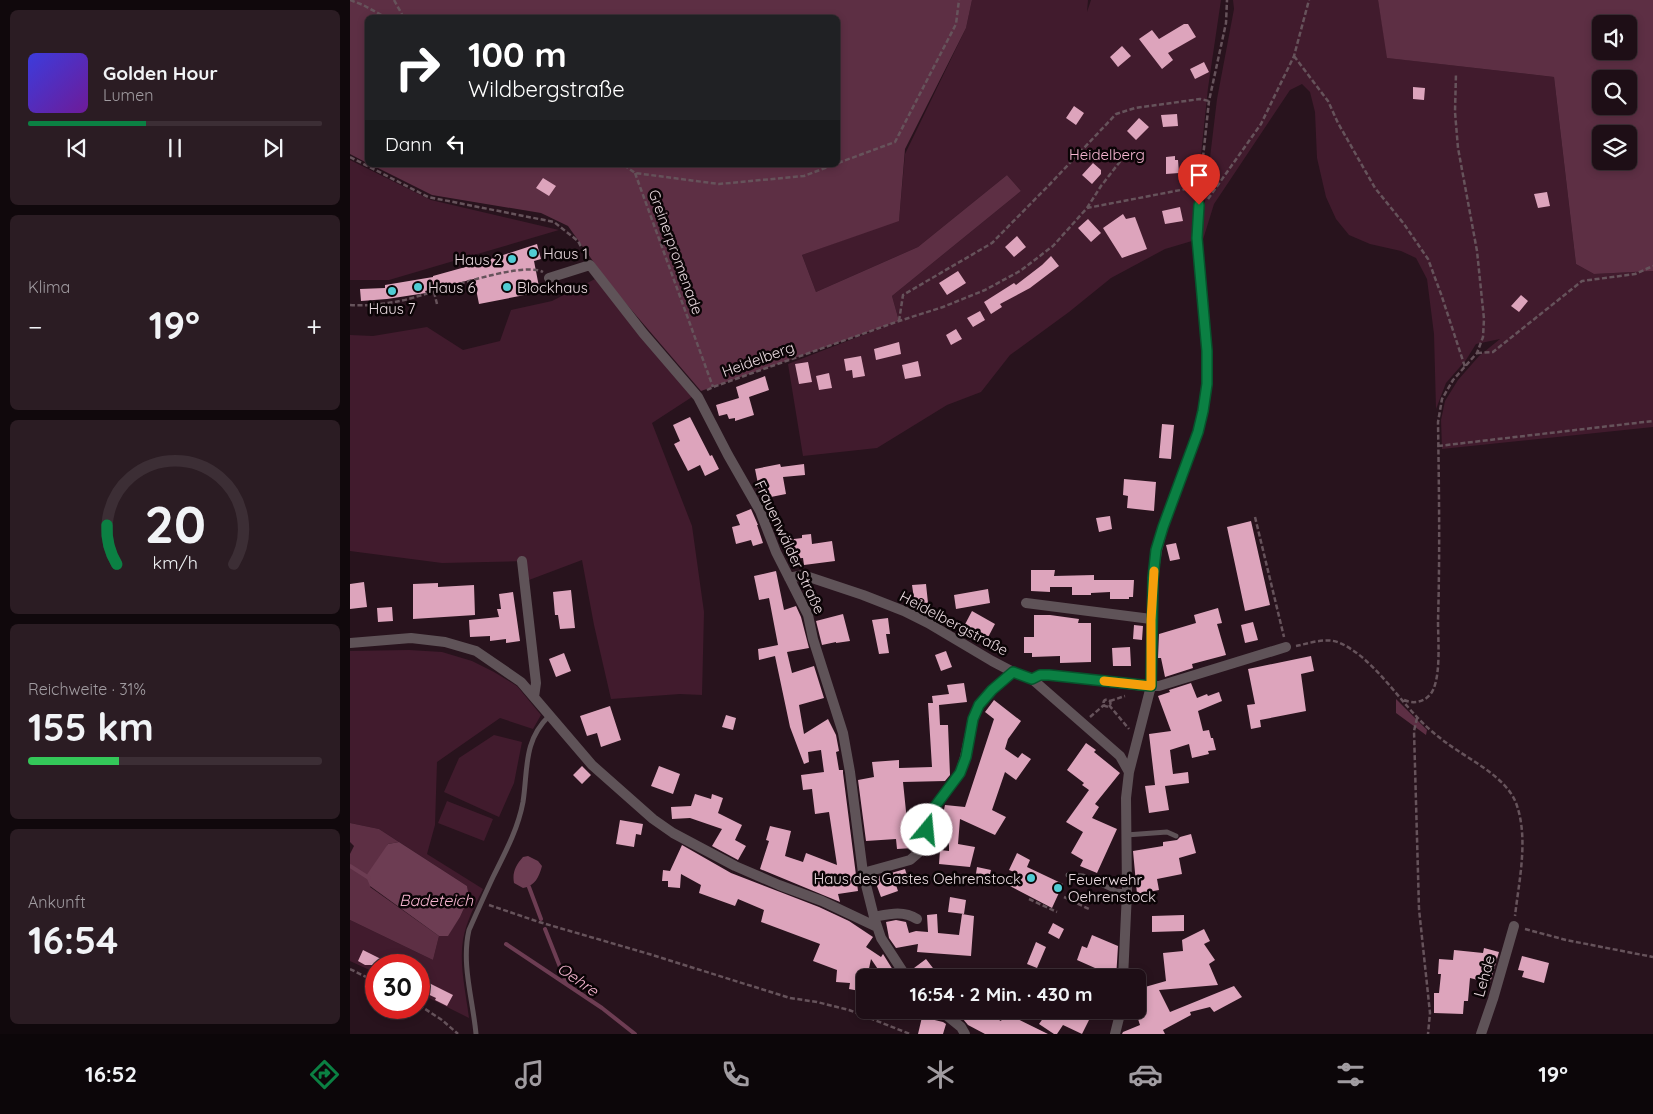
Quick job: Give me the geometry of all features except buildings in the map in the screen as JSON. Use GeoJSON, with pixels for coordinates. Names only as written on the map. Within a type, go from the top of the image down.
{"type":"FeatureCollection","features":[{"type":"Feature","properties":{"kind":"street"},"geometry":{"type":"LineString","coordinates":[[1123,969],[1127,892],[1126,798],[1129,772],[1151,686],[1151,620],[1156,550],[1198,432],[1207,384],[1207,351],[1197,238],[1199,205]]}},
{"type":"Feature","properties":{"kind":"street"},"geometry":{"type":"LineString","coordinates":[[549,278],[590,265]]}},
{"type":"Feature","properties":{"kind":"street","name":"Frauenwälder Straße"},"geometry":{"type":"LineString","coordinates":[[590,265],[643,332],[698,396],[728,455],[760,511],[776,552],[808,615],[842,733],[850,772],[863,873],[875,922],[881,938],[901,969]]}},
{"type":"Feature","properties":{"kind":"street"},"geometry":{"type":"LineString","coordinates":[[522,561],[536,683],[534,697]]}},
{"type":"Feature","properties":{"kind":"street","name":"Heidelbergstraße"},"geometry":{"type":"LineString","coordinates":[[789,578],[802,575],[904,611],[1013,672],[1032,679],[1120,756],[1129,772]]}},
{"type":"Feature","properties":{"kind":"street"},"geometry":{"type":"LineString","coordinates":[[1026,603],[1151,620]]}},
{"type":"Feature","properties":{"kind":"street"},"geometry":{"type":"LineString","coordinates":[[350,642],[411,638],[445,642],[476,652],[521,682],[592,765],[638,806],[673,833],[735,866],[778,886],[822,900],[875,922],[896,913],[910,915],[917,920]]}},
{"type":"Feature","properties":{"kind":"street"},"geometry":{"type":"LineString","coordinates":[[1032,679],[1040,675],[1049,675],[1159,686],[1286,647]]}},
{"type":"Feature","properties":{"kind":"street"},"geometry":{"type":"LineString","coordinates":[[863,873],[910,860],[924,848],[930,813],[960,773],[966,757],[973,719],[979,705],[992,690],[1013,672]]}},
{"type":"Feature","properties":{"kind":"street","name":"Lehde"},"geometry":{"type":"LineString","coordinates":[[1481,1034],[1494,999],[1514,926]]}},
{"type":"Feature","properties":{"kind":"street"},"geometry":{"type":"LineString","coordinates":[[951,1019],[961,1027],[965,1034]]}},
{"type":"Feature","properties":{"kind":"street"},"geometry":{"type":"LineString","coordinates":[[1116,1034],[1119,1019]]}},
{"type":"Feature","properties":{"kind":"lane"},"geometry":{"type":"LineString","coordinates":[[476,1034],[466,944],[476,916],[517,827],[523,802],[527,760],[531,743],[536,731],[549,716]]}},
{"type":"Feature","properties":{"kind":"lane"},"geometry":{"type":"LineString","coordinates":[[1126,835],[1167,832],[1176,836]]}},
{"type":"Feature","properties":{"kind":"lane"},"geometry":{"type":"LineString","coordinates":[[1068,875],[1083,876],[1116,891],[1127,892]]}},
{"type":"Feature","properties":{"kind":"path"},"geometry":{"type":"LineString","coordinates":[[350,0],[382,15]]}},
{"type":"Feature","properties":{"kind":"path"},"geometry":{"type":"LineString","coordinates":[[394,0],[402,15]]}},
{"type":"Feature","properties":{"kind":"path"},"geometry":{"type":"LineString","coordinates":[[840,162],[895,142],[956,24],[959,0]]}},
{"type":"Feature","properties":{"kind":"path"},"geometry":{"type":"LineString","coordinates":[[1227,0],[1226,23],[1209,101],[1199,205],[1205,204],[1261,124],[1294,56],[1309,0]]}},
{"type":"Feature","properties":{"kind":"path"},"geometry":{"type":"LineString","coordinates":[[1294,56],[1328,101],[1374,188],[1404,224],[1428,259],[1465,368]]}},
{"type":"Feature","properties":{"kind":"path"},"geometry":{"type":"LineString","coordinates":[[1403,700],[1419,702],[1426,699],[1434,688],[1440,560],[1438,422],[1442,399],[1453,380],[1477,352],[1482,337],[1484,319],[1477,251],[1458,148],[1455,112],[1456,73]]}},
{"type":"Feature","properties":{"kind":"path"},"geometry":{"type":"LineString","coordinates":[[899,321],[902,295],[992,243],[1116,114],[1144,107],[1200,99],[1209,101]]}},
{"type":"Feature","properties":{"kind":"path"},"geometry":{"type":"LineString","coordinates":[[350,157],[365,165]]}},
{"type":"Feature","properties":{"kind":"path","name":"Heidelberg"},"geometry":{"type":"LineString","coordinates":[[698,396],[713,387],[899,321],[943,308],[984,290],[1020,271],[1053,246],[1088,208],[1101,186],[1122,159]]}},
{"type":"Feature","properties":{"kind":"path"},"geometry":{"type":"LineString","coordinates":[[370,167],[428,197],[554,222],[578,241],[590,265]]}},
{"type":"Feature","properties":{"kind":"path"},"geometry":{"type":"LineString","coordinates":[[627,167],[635,173]]}},
{"type":"Feature","properties":{"kind":"path","name":"Greinerpromenade"},"geometry":{"type":"LineString","coordinates":[[713,387],[635,173],[719,184],[804,176],[828,167]]}},
{"type":"Feature","properties":{"kind":"path"},"geometry":{"type":"LineString","coordinates":[[1088,208],[1191,188],[1199,190]]}},
{"type":"Feature","properties":{"kind":"path"},"geometry":{"type":"LineString","coordinates":[[1477,352],[1493,352],[1582,281],[1635,274],[1653,266]]}},
{"type":"Feature","properties":{"kind":"path"},"geometry":{"type":"LineString","coordinates":[[350,305],[399,301],[516,270],[534,268],[542,271],[549,278]]}},
{"type":"Feature","properties":{"kind":"path"},"geometry":{"type":"LineString","coordinates":[[434,292],[437,304]]}},
{"type":"Feature","properties":{"kind":"path"},"geometry":{"type":"LineString","coordinates":[[382,303],[384,316]]}},
{"type":"Feature","properties":{"kind":"path"},"geometry":{"type":"LineString","coordinates":[[1438,446],[1653,421]]}},
{"type":"Feature","properties":{"kind":"path"},"geometry":{"type":"LineString","coordinates":[[1255,517],[1286,647],[1326,640],[1338,642],[1354,650],[1403,700],[1417,718],[1447,743],[1493,775],[1516,802],[1521,821],[1522,846],[1514,926],[1566,940],[1653,957]]}},
{"type":"Feature","properties":{"kind":"path"},"geometry":{"type":"LineString","coordinates":[[1104,705],[1103,701],[1106,699],[1110,701],[1109,705],[1134,734],[1139,737]]}},
{"type":"Feature","properties":{"kind":"path"},"geometry":{"type":"LineString","coordinates":[[1084,725],[1087,719],[1104,705],[1109,705]]}},
{"type":"Feature","properties":{"kind":"path"},"geometry":{"type":"LineString","coordinates":[[1417,718],[1414,730],[1419,909],[1430,1013],[1428,1034]]}},
{"type":"Feature","properties":{"kind":"path"},"geometry":{"type":"LineString","coordinates":[[1064,898],[1091,910]]}},
{"type":"Feature","properties":{"kind":"path"},"geometry":{"type":"LineString","coordinates":[[1028,899],[1057,912]]}},
{"type":"Feature","properties":{"kind":"path"},"geometry":{"type":"LineString","coordinates":[[492,906],[790,998],[818,1002],[849,1010],[910,1034]]}},
{"type":"Feature","properties":{"kind":"path"},"geometry":{"type":"LineString","coordinates":[[350,969],[365,976]]}},
{"type":"Feature","properties":{"kind":"path"},"geometry":{"type":"LineString","coordinates":[[430,1012],[458,1034]]}},
{"type":"Feature","properties":{"kind":"green space","name":"Heidelberg"},"geometry":{"type":"Polygon","coordinates":[[[972,0],[1088,0],[1087,12],[1091,0],[1221,0],[1208,88],[1192,241],[1165,249],[1111,278],[1069,312],[1010,355],[981,392],[947,405],[877,448],[803,456],[788,364],[899,321],[892,296],[1021,191],[1007,175],[918,247],[816,292],[802,255],[899,220],[905,154],[966,28],[972,0]]]}},
{"type":"Feature","properties":{"kind":"green space"},"geometry":{"type":"Polygon","coordinates":[[[1233,0],[1378,0],[1388,58],[1554,77],[1576,264],[1594,274],[1653,271],[1653,427],[1442,449],[1441,420],[1445,401],[1458,380],[1479,356],[1500,339],[1476,344],[1466,360],[1446,383],[1436,409],[1434,334],[1427,279],[1416,258],[1401,251],[1370,244],[1349,235],[1336,219],[1326,197],[1317,158],[1315,112],[1310,92],[1302,84],[1290,90],[1214,204],[1201,246],[1217,99],[1234,9],[1233,0]]]}},
{"type":"Feature","properties":{"kind":"green space"},"geometry":{"type":"Polygon","coordinates":[[[350,160],[431,200],[559,230],[389,280],[350,280],[350,160]]]}},
{"type":"Feature","properties":{"kind":"green space"},"geometry":{"type":"Polygon","coordinates":[[[595,279],[692,397],[652,423],[692,526],[704,612],[702,695],[680,694],[611,699],[594,625],[582,560],[529,580],[526,561],[442,563],[350,551],[350,335],[373,336],[427,327],[463,350],[500,341],[511,310],[552,301],[595,279]]]}},
{"type":"Feature","properties":{"kind":"green space"},"geometry":{"type":"Polygon","coordinates":[[[409,650],[442,652],[472,661],[517,686],[541,715],[533,729],[500,718],[437,762],[435,825],[427,854],[483,889],[474,907],[463,940],[462,969],[469,1018],[430,998],[430,959],[433,960],[439,936],[448,935],[460,917],[469,897],[467,886],[379,829],[350,823],[350,651],[409,650]]]}},
{"type":"Feature","properties":{"kind":"green space"},"geometry":{"type":"Polygon","coordinates":[[[494,735],[522,742],[514,783],[499,817],[444,792],[459,758],[494,735]]]}},
{"type":"Feature","properties":{"kind":"green space"},"geometry":{"type":"Polygon","coordinates":[[[447,801],[493,819],[484,841],[438,823],[447,801]]]}},
{"type":"Feature","properties":{"kind":"green space"},"geometry":{"type":"Polygon","coordinates":[[[350,920],[421,954],[365,954],[365,968],[350,961],[350,920]]]}},
{"type":"Feature","properties":{"kind":"shaded area"},"geometry":{"type":"Polygon","coordinates":[[[350,0],[972,0],[966,28],[905,149],[899,221],[802,255],[816,292],[918,247],[1007,175],[1021,191],[892,296],[899,321],[701,391],[610,285],[568,226],[541,213],[432,195],[376,167],[840,167],[840,15],[365,15],[365,162],[350,154],[350,0]]]}},
{"type":"Feature","properties":{"kind":"shaded area"},"geometry":{"type":"Polygon","coordinates":[[[1378,0],[1653,0],[1653,271],[1594,274],[1576,264],[1554,77],[1387,58],[1378,0]]]}},
{"type":"Feature","properties":{"kind":"shaded area"},"geometry":{"type":"Polygon","coordinates":[[[1396,699],[1427,730],[1426,735],[1396,713],[1396,699]]]}},
{"type":"Feature","properties":{"kind":"shaded area"},"geometry":{"type":"Polygon","coordinates":[[[350,823],[379,829],[399,842],[388,844],[370,887],[439,936],[433,960],[430,959],[430,954],[421,954],[350,920],[350,854],[354,846],[350,842],[350,823]]]}},
{"type":"Feature","properties":{"kind":"water","name":"Badeteich"},"geometry":{"type":"Polygon","coordinates":[[[399,842],[467,886],[469,897],[460,917],[448,936],[439,936],[370,886],[366,876],[388,844],[399,842]]]}},
{"type":"Feature","properties":{"kind":"water"},"geometry":{"type":"Polygon","coordinates":[[[528,856],[538,861],[542,866],[536,880],[531,885],[523,888],[514,883],[514,875],[515,869],[523,857],[528,856]]]}},
{"type":"Feature","properties":{"kind":"waterway","name":"Oehre"},"geometry":{"type":"LineString","coordinates":[[350,866],[369,878]]}},
{"type":"Feature","properties":{"kind":"waterway"},"geometry":{"type":"LineString","coordinates":[[529,887],[541,919]]}},
{"type":"Feature","properties":{"kind":"waterway"},"geometry":{"type":"LineString","coordinates":[[545,929],[566,982]]}},
{"type":"Feature","properties":{"kind":"waterway","name":"Oehre"},"geometry":{"type":"LineString","coordinates":[[506,944],[602,1008],[635,1034]]}},
{"type":"Feature","properties":{"kind":"slow traffic"},"geometry":{"type":"LineString","coordinates":[[1104,681],[1151,686],[1151,620],[1154,571]]}},
{"type":"Feature","properties":{"kind":"place","name":"Haus 1"},"geometry":{"type":"Point","coordinates":[533,253]}},
{"type":"Feature","properties":{"kind":"place","name":"Haus 2"},"geometry":{"type":"Point","coordinates":[512,259]}},
{"type":"Feature","properties":{"kind":"place","name":"Haus 6"},"geometry":{"type":"Point","coordinates":[418,287]}},
{"type":"Feature","properties":{"kind":"place","name":"Blockhaus"},"geometry":{"type":"Point","coordinates":[507,287]}},
{"type":"Feature","properties":{"kind":"place","name":"Haus 7"},"geometry":{"type":"Point","coordinates":[392,291]}},
{"type":"Feature","properties":{"kind":"place","name":"Haus des Gastes Oehrenstock"},"geometry":{"type":"Point","coordinates":[1031,878]}},
{"type":"Feature","properties":{"kind":"place","name":"Feuerwehr Oehrenstock"},"geometry":{"type":"Point","coordinates":[1058,888]}},
{"type":"Feature","properties":{"kind":"route"},"geometry":{"type":"LineString","coordinates":[[927,830],[930,813],[960,773],[966,757],[973,719],[979,705],[992,690],[1013,672],[1032,679],[1040,675],[1049,675],[1151,686],[1151,620],[1156,550],[1198,432],[1207,384],[1207,351],[1197,238],[1199,205]]}}]}
